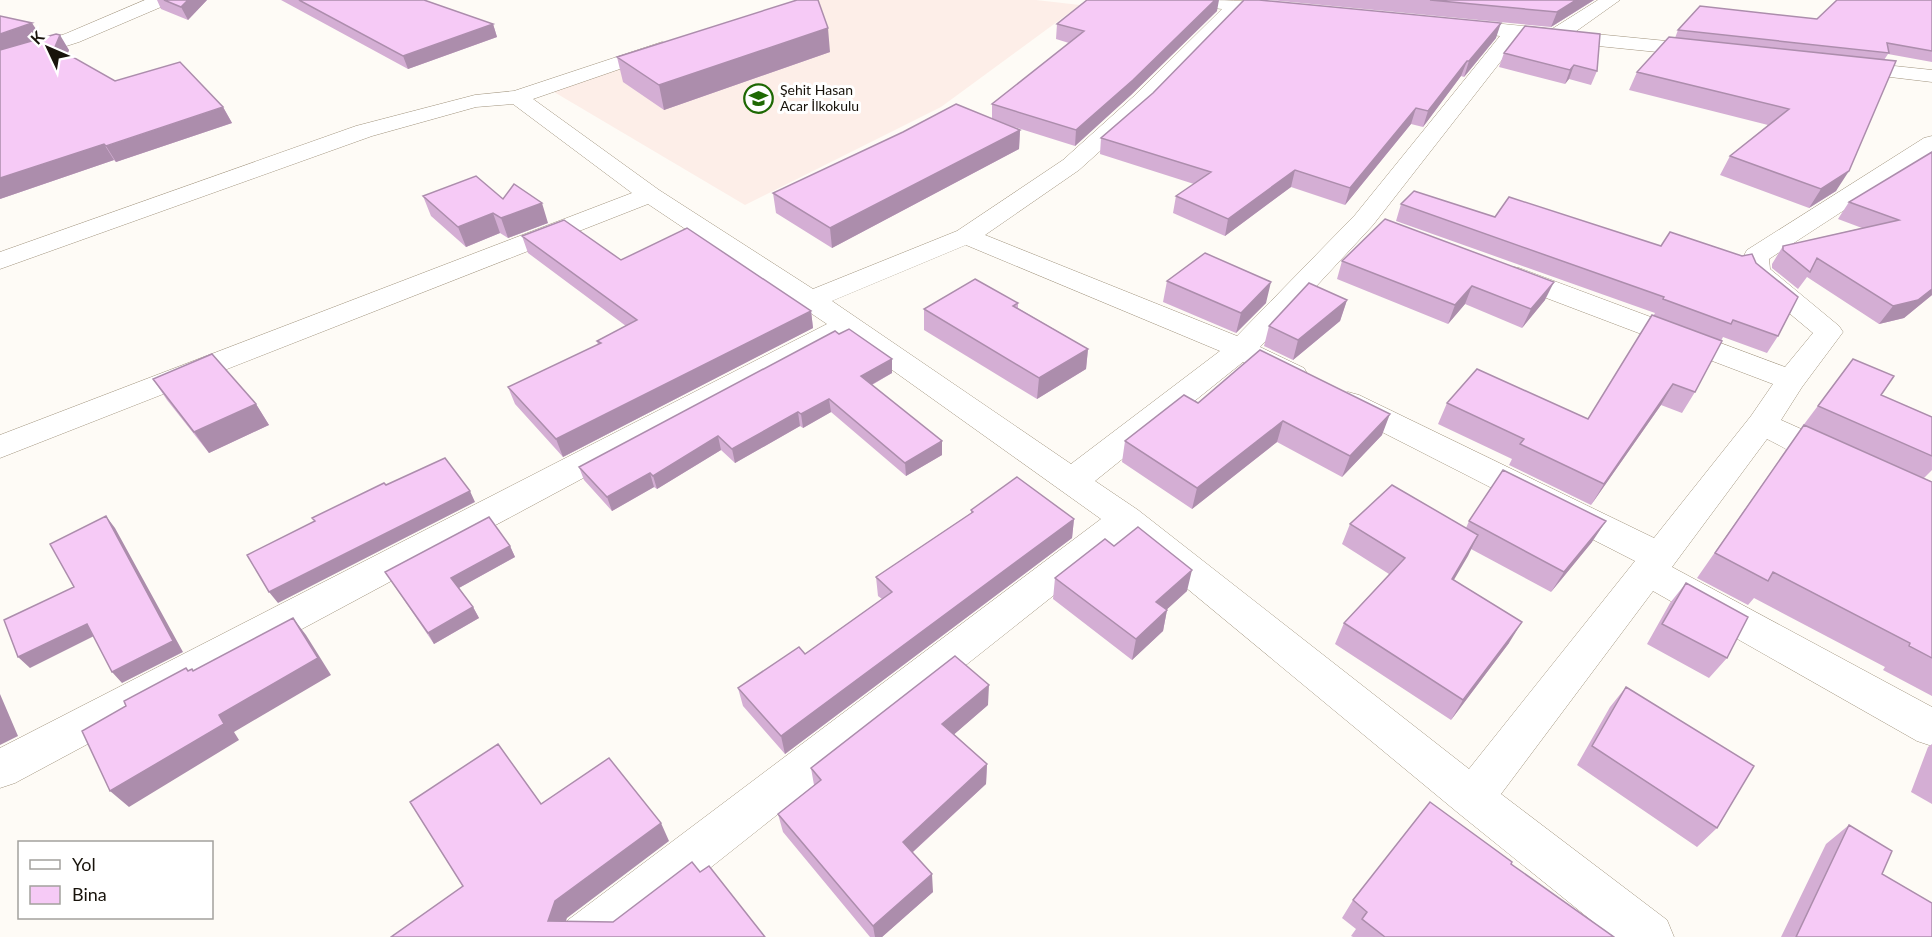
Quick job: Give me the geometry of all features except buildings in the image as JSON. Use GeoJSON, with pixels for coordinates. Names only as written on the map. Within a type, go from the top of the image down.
{"type":"FeatureCollection","features":[{"type":"Feature","properties":{"kind":"street"},"geometry":{"type":"LineString","coordinates":[[0,61],[72,38],[161,0]]}},
{"type":"Feature","properties":{"kind":"street"},"geometry":{"type":"LineString","coordinates":[[1186,0],[1307,11]]}},
{"type":"Feature","properties":{"kind":"street"},"geometry":{"type":"LineString","coordinates":[[1556,34],[1611,0]]}},
{"type":"Feature","properties":{"kind":"street"},"geometry":{"type":"LineString","coordinates":[[811,300],[966,236],[1071,165],[1141,102],[1238,5]]}},
{"type":"Feature","properties":{"kind":"street"},"geometry":{"type":"LineString","coordinates":[[1433,23],[1556,34],[1721,53]]}},
{"type":"Feature","properties":{"kind":"street"},"geometry":{"type":"LineString","coordinates":[[41,30],[72,38]]}},
{"type":"Feature","properties":{"kind":"street"},"geometry":{"type":"LineString","coordinates":[[1072,481],[1241,349],[1375,224],[1514,31]]}},
{"type":"Feature","properties":{"kind":"street"},"geometry":{"type":"LineString","coordinates":[[0,261],[364,131],[475,101],[517,98],[681,41]]}},
{"type":"Feature","properties":{"kind":"street"},"geometry":{"type":"LineString","coordinates":[[1826,64],[1932,76]]}},
{"type":"Feature","properties":{"kind":"street"},"geometry":{"type":"LineString","coordinates":[[517,98],[650,195],[811,300],[1126,519],[1650,937]]}},
{"type":"Feature","properties":{"kind":"street"},"geometry":{"type":"LineString","coordinates":[[1473,798],[1762,424],[1791,380],[1829,332],[1757,272],[1756,256],[1932,143]]}},
{"type":"Feature","properties":{"kind":"street"},"geometry":{"type":"LineString","coordinates":[[0,447],[650,195]]}},
{"type":"Feature","properties":{"kind":"street"},"geometry":{"type":"LineString","coordinates":[[966,236],[1241,349],[1321,389],[1653,564],[1932,728]]}},
{"type":"Feature","properties":{"kind":"street"},"geometry":{"type":"LineString","coordinates":[[1488,266],[1791,380]]}},
{"type":"Feature","properties":{"kind":"street"},"geometry":{"type":"LineString","coordinates":[[0,769],[847,325]]}},
{"type":"Feature","properties":{"kind":"street"},"geometry":{"type":"LineString","coordinates":[[1762,424],[1858,468]]}},
{"type":"Feature","properties":{"kind":"street"},"geometry":{"type":"LineString","coordinates":[[585,937],[1126,519]]}},
{"type":"Feature","properties":{"kind":"shaded area","name":"Şehit Hasan Acar İlkokulu"},"geometry":{"type":"Polygon","coordinates":[[[803,0],[1036,0],[1080,5],[941,107],[745,205],[549,89],[803,0]]]}},
{"type":"Feature","properties":{"kind":"place","name":"Şehit Hasan Acar İlkokulu"},"geometry":{"type":"Point","coordinates":[759,98]}}]}
